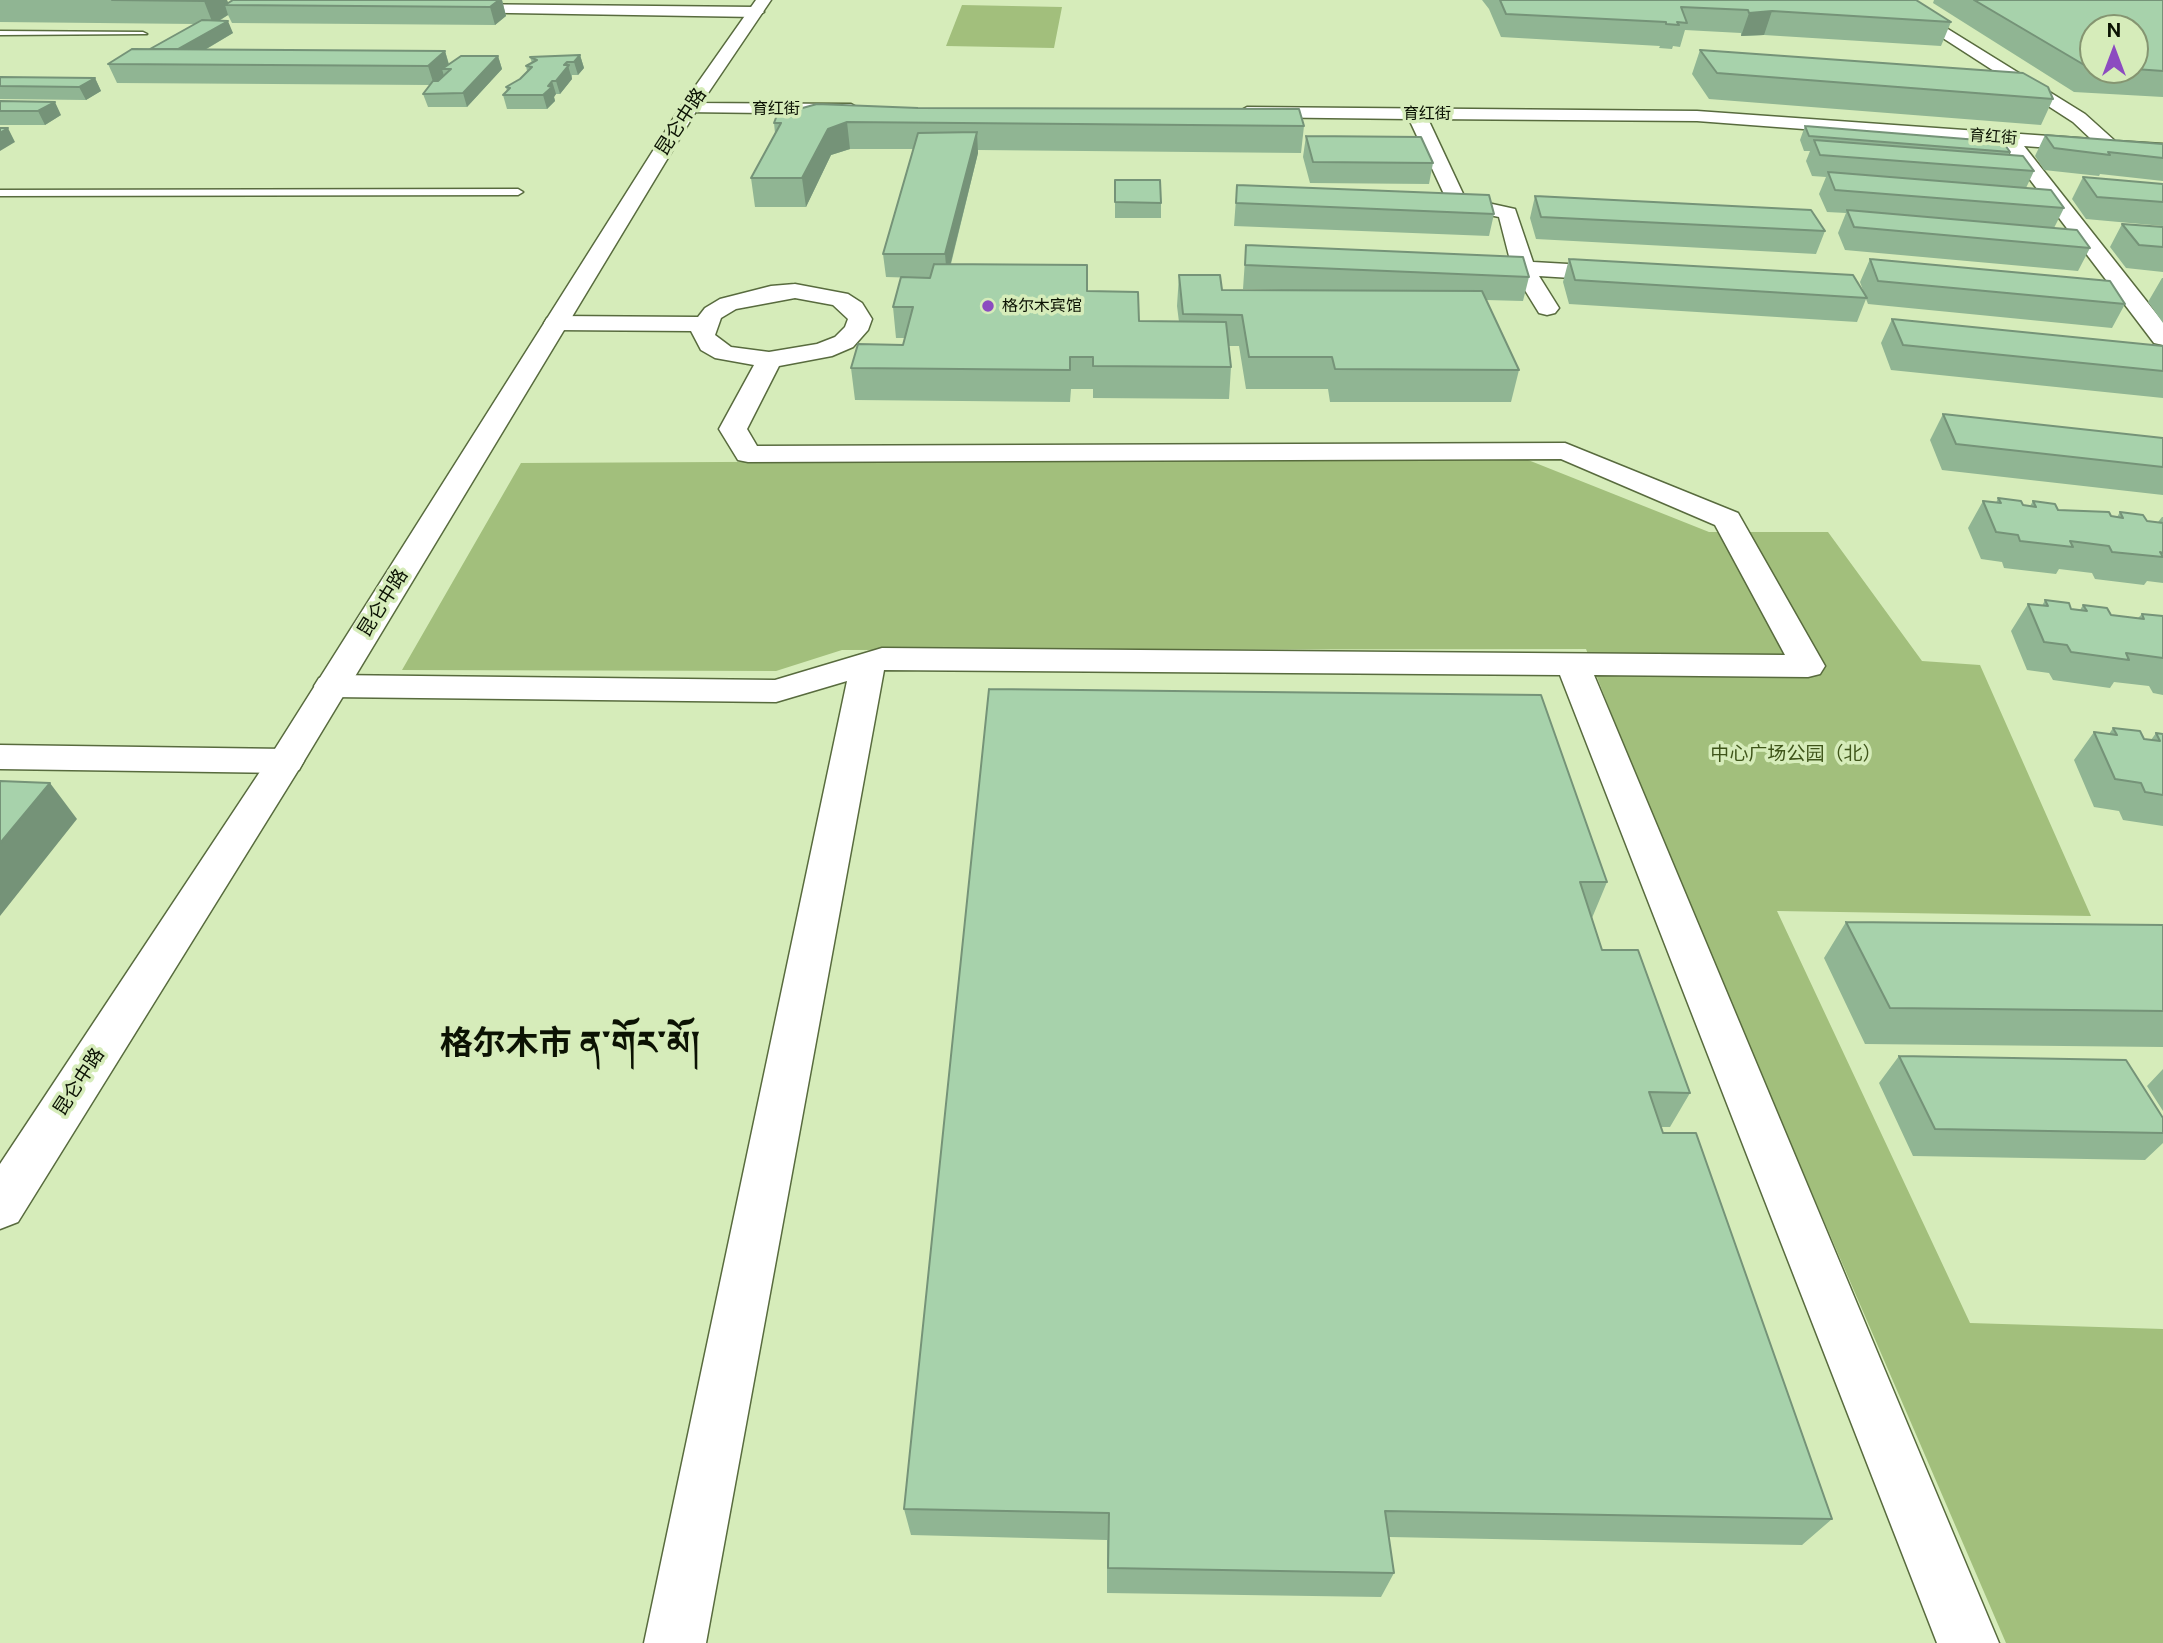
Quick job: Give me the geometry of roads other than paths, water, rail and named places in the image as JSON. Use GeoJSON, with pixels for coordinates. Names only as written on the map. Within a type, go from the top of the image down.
{"type":"FeatureCollection","features":[{"type":"Feature","properties":{"kind":"street"},"geometry":{"type":"LineString","coordinates":[[1891,0],[2079,118],[2108,145]]}},
{"type":"Feature","properties":{"kind":"street"},"geometry":{"type":"LineString","coordinates":[[440,9],[760,6]]}},
{"type":"Feature","properties":{"kind":"street","name":"昆仑中路"},"geometry":{"type":"LineString","coordinates":[[0,1206],[286,761],[689,108],[760,6]]}},
{"type":"Feature","properties":{"kind":"street","name":"育红街"},"geometry":{"type":"LineString","coordinates":[[689,108],[871,110]]}},
{"type":"Feature","properties":{"kind":"street","name":"育红街"},"geometry":{"type":"LineString","coordinates":[[1234,112],[1697,116],[2163,150]]}},
{"type":"Feature","properties":{"kind":"street"},"geometry":{"type":"LineString","coordinates":[[1416,114],[1457,203],[1508,212],[1523,268],[1547,308]]}},
{"type":"Feature","properties":{"kind":"street"},"geometry":{"type":"LineString","coordinates":[[2008,138],[2163,338]]}},
{"type":"Feature","properties":{"kind":"street"},"geometry":{"type":"LineString","coordinates":[[1455,265],[1643,275]]}},
{"type":"Feature","properties":{"kind":"street"},"geometry":{"type":"LineString","coordinates":[[795,291],[840,299],[854,308],[860,318],[856,330],[844,342],[823,351],[769,360],[724,353],[710,345],[704,335],[705,324],[713,313],[738,301],[771,293],[795,291]]}},
{"type":"Feature","properties":{"kind":"street"},"geometry":{"type":"LineString","coordinates":[[556,323],[705,324]]}},
{"type":"Feature","properties":{"kind":"street"},"geometry":{"type":"LineString","coordinates":[[331,686],[776,691],[882,659],[1808,667],[1727,519],[1565,450],[748,454],[733,429],[769,360]]}},
{"type":"Feature","properties":{"kind":"street"},"geometry":{"type":"LineString","coordinates":[[675,1643],[868,664]]}},
{"type":"Feature","properties":{"kind":"street"},"geometry":{"type":"LineString","coordinates":[[1573,665],[1968,1643]]}},
{"type":"Feature","properties":{"kind":"street"},"geometry":{"type":"LineString","coordinates":[[0,758],[286,761]]}},
{"type":"Feature","properties":{"kind":"lane"},"geometry":{"type":"LineString","coordinates":[[0,33],[144,34]]}},
{"type":"Feature","properties":{"kind":"lane"},"geometry":{"type":"LineString","coordinates":[[0,193],[519,192]]}},
{"type":"Feature","properties":{"kind":"place","name":"格尔木宾馆"},"geometry":{"type":"Point","coordinates":[988,306]}},
{"type":"Feature","properties":{"kind":"district","name":"格尔木市 ན་གོར་མོ།"},"geometry":{"type":"Point","coordinates":[570,1044]}},
{"type":"Feature","properties":{"kind":"park label","name":"中心广场公园（北）"},"geometry":{"type":"Point","coordinates":[1796,754]}}]}
